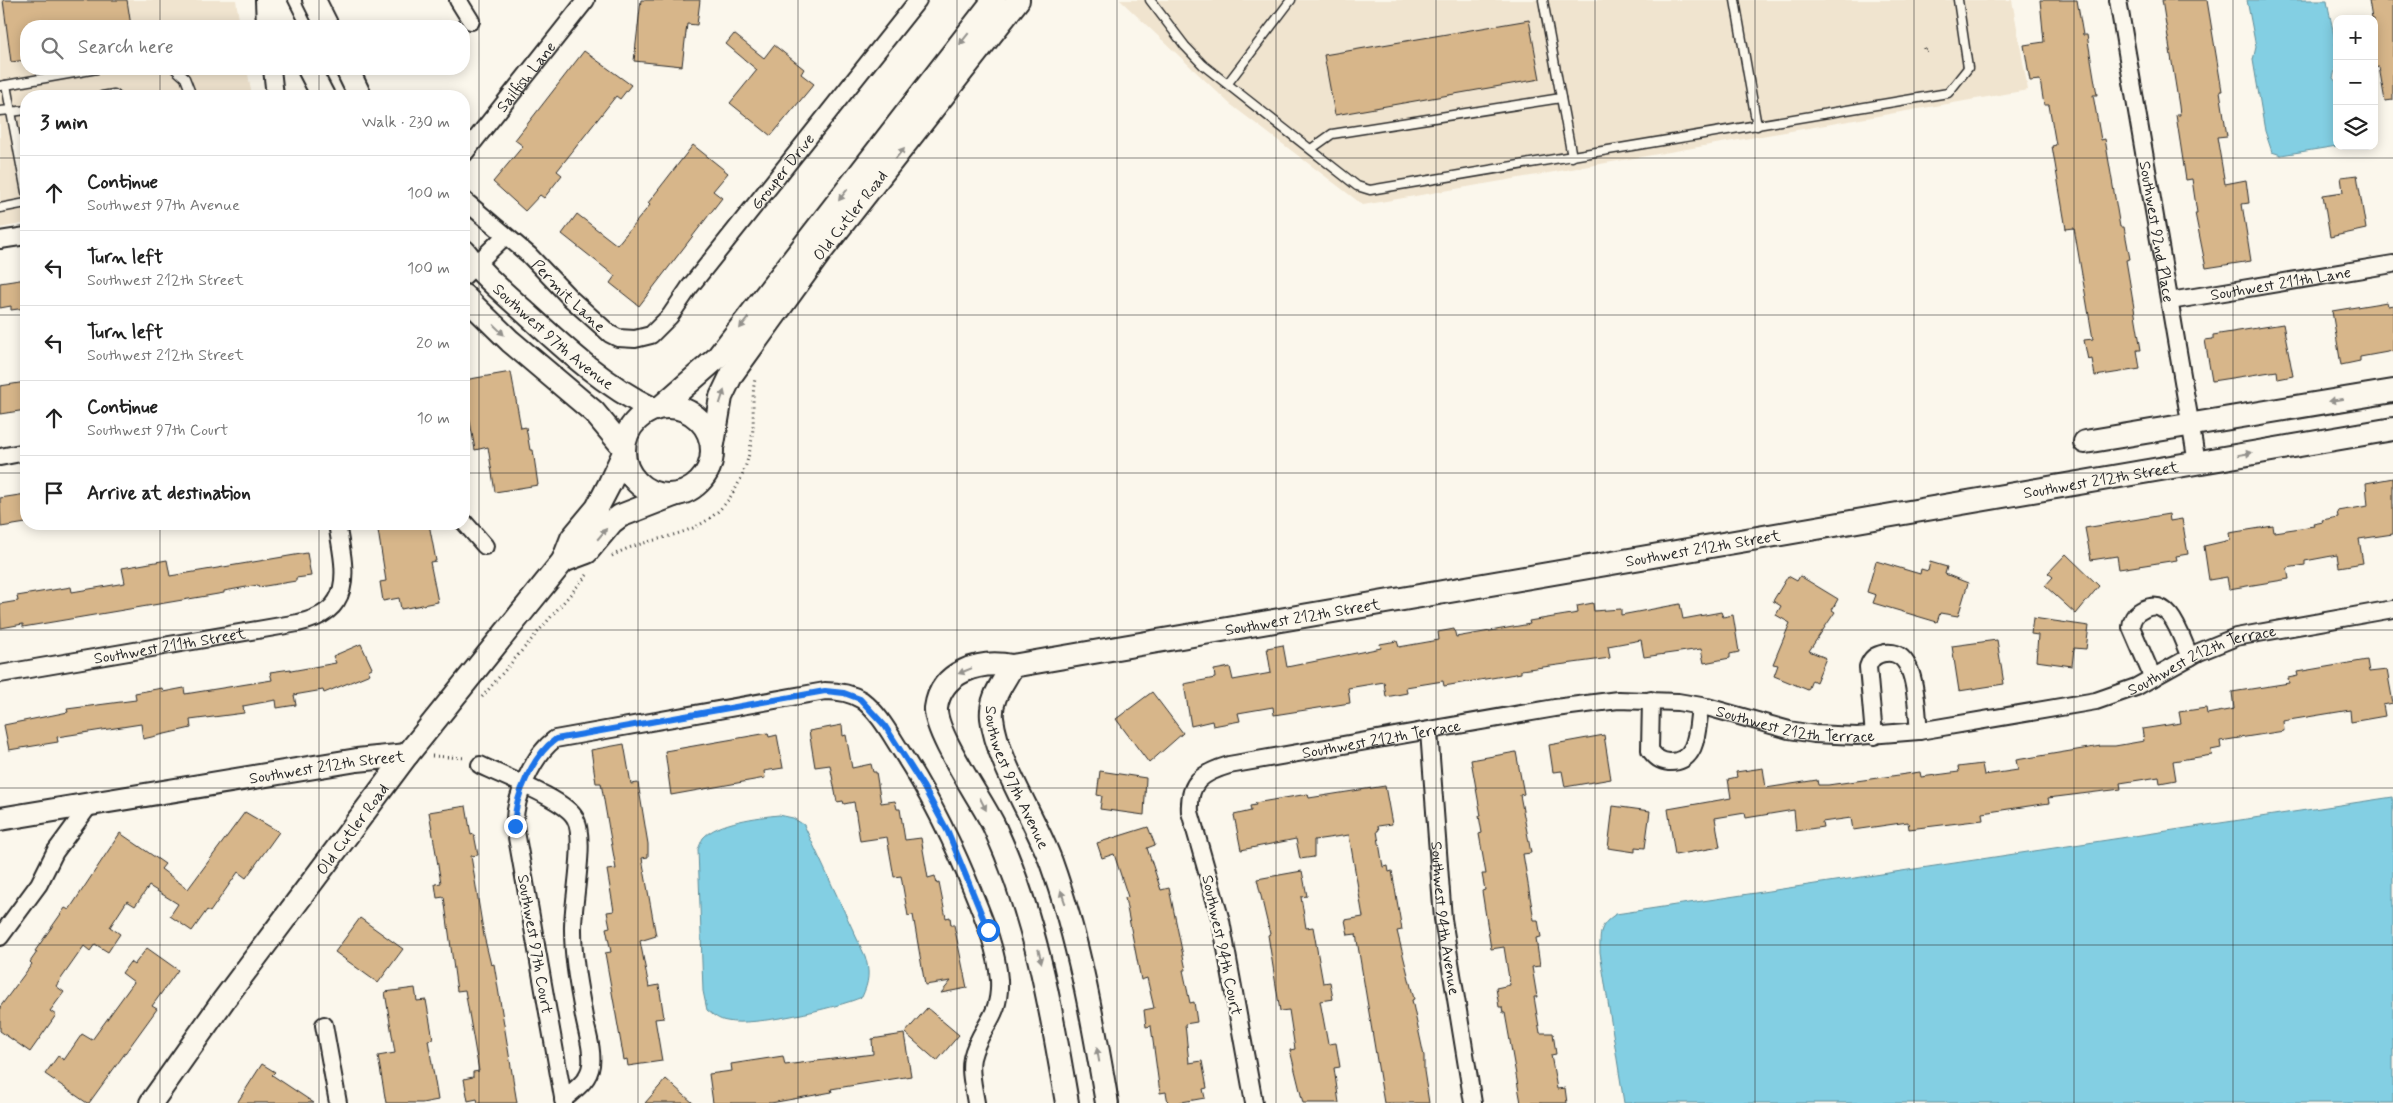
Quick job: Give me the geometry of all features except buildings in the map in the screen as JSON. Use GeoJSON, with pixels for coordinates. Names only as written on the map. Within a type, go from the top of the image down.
{"type":"FeatureCollection","features":[{"type":"Feature","properties":{"kind":"street"},"geometry":{"type":"LineString","coordinates":[[264,0],[264,20]]}},
{"type":"Feature","properties":{"kind":"street"},"geometry":{"type":"LineString","coordinates":[[274,0],[284,20]]}},
{"type":"Feature","properties":{"kind":"street"},"geometry":{"type":"LineString","coordinates":[[314,0],[324,20]]}},
{"type":"Feature","properties":{"kind":"street"},"geometry":{"type":"LineString","coordinates":[[458,0],[472,21]]}},
{"type":"Feature","properties":{"kind":"street","name":"Sailfish Lane"},"geometry":{"type":"LineString","coordinates":[[470,146],[586,0]]}},
{"type":"Feature","properties":{"kind":"street","name":"Grouper Drive"},"geometry":{"type":"LineString","coordinates":[[642,338],[650,335],[670,316],[695,280],[918,0]]}},
{"type":"Feature","properties":{"kind":"street","name":"Old Cutler Road"},"geometry":{"type":"LineString","coordinates":[[658,408],[717,358],[994,0]]}},
{"type":"Feature","properties":{"kind":"street","name":"Old Cutler Road"},"geometry":{"type":"LineString","coordinates":[[712,444],[721,397],[732,374],[819,254],[907,145],[1018,0]]}},
{"type":"Feature","properties":{"kind":"street","name":"Southwest 92nd Place"},"geometry":{"type":"LineString","coordinates":[[2118,0],[2197,463]]}},
{"type":"Feature","properties":{"kind":"street"},"geometry":{"type":"LineString","coordinates":[[273,75],[274,90]]}},
{"type":"Feature","properties":{"kind":"street"},"geometry":{"type":"LineString","coordinates":[[312,75],[320,90]]}},
{"type":"Feature","properties":{"kind":"street"},"geometry":{"type":"LineString","coordinates":[[350,75],[357,90]]}},
{"type":"Feature","properties":{"kind":"street","name":"Permit Lane"},"geometry":{"type":"LineString","coordinates":[[470,205],[530,256],[571,299],[610,334],[627,339],[642,338]]}},
{"type":"Feature","properties":{"kind":"street"},"geometry":{"type":"LineString","coordinates":[[470,262],[505,236]]}},
{"type":"Feature","properties":{"kind":"street"},"geometry":{"type":"LineString","coordinates":[[0,240],[20,237]]}},
{"type":"Feature","properties":{"kind":"street","name":"Southwest 211th Lane"},"geometry":{"type":"LineString","coordinates":[[2170,301],[2393,264]]}},
{"type":"Feature","properties":{"kind":"street","name":"Southwest 97th Avenue"},"geometry":{"type":"LineString","coordinates":[[470,266],[624,395],[658,408]]}},
{"type":"Feature","properties":{"kind":"street","name":"Southwest 97th Avenue"},"geometry":{"type":"LineString","coordinates":[[470,302],[510,341],[594,412],[623,451]]}},
{"type":"Feature","properties":{"kind":"street"},"geometry":{"type":"LineString","coordinates":[[2085,442],[2190,426],[2393,390]]}},
{"type":"Feature","properties":{"kind":"street"},"geometry":{"type":"LineString","coordinates":[[563,561],[587,552],[612,522],[620,516],[691,489],[704,478],[712,462],[712,444],[707,428],[695,415],[679,408],[658,408],[632,424],[623,451],[629,474],[641,486],[657,494],[674,495]]}},
{"type":"Feature","properties":{"kind":"street","name":"Southwest 212th Street"},"geometry":{"type":"LineString","coordinates":[[1012,666],[2393,429]]}},
{"type":"Feature","properties":{"kind":"street","name":"Old Cutler Road"},"geometry":{"type":"LineString","coordinates":[[151,1103],[223,1001],[407,755],[563,561],[572,538],[597,508],[623,451]]}},
{"type":"Feature","properties":{"kind":"street"},"geometry":{"type":"LineString","coordinates":[[0,457],[20,453]]}},
{"type":"Feature","properties":{"kind":"street"},"geometry":{"type":"LineString","coordinates":[[470,529],[485,546]]}},
{"type":"Feature","properties":{"kind":"street","name":"Southwest 211th Street"},"geometry":{"type":"LineString","coordinates":[[0,674],[298,623],[316,618],[335,604],[342,590],[344,574],[337,530]]}},
{"type":"Feature","properties":{"kind":"street"},"geometry":{"type":"LineString","coordinates":[[2153,678],[2131,626],[2132,619],[2138,612],[2157,606],[2166,610],[2172,617],[2190,657]]}},
{"type":"Feature","properties":{"kind":"street","name":"Southwest 212th Terrace"},"geometry":{"type":"LineString","coordinates":[[1193,788],[1207,772],[1229,765],[1592,703],[1651,700],[1700,706],[1789,730],[1836,736],[1874,736],[1919,731],[2088,703],[2119,694],[2216,644],[2243,635],[2393,609]]}},
{"type":"Feature","properties":{"kind":"street"},"geometry":{"type":"LineString","coordinates":[[1874,736],[1868,667],[1870,660],[1877,655],[1888,653],[1898,654],[1910,667],[1919,731]]}},
{"type":"Feature","properties":{"kind":"street"},"geometry":{"type":"LineString","coordinates":[[1012,666],[996,663],[974,667],[950,679],[941,693],[936,709],[937,720],[944,739],[991,821],[1021,892],[1047,984],[1067,1103]]}},
{"type":"Feature","properties":{"kind":"street","name":"Southwest 97th Avenue"},"geometry":{"type":"LineString","coordinates":[[1012,666],[995,693],[992,710],[994,726],[1002,756],[1047,852],[1067,909],[1084,976],[1107,1103]]}},
{"type":"Feature","properties":{"kind":"street"},"geometry":{"type":"LineString","coordinates":[[524,786],[542,753],[556,739],[825,691],[844,693],[860,699],[885,726],[937,810],[968,878],[995,952],[998,1000],[994,1014],[978,1040],[972,1060],[972,1102]]}},
{"type":"Feature","properties":{"kind":"street"},"geometry":{"type":"LineString","coordinates":[[1651,700],[1650,750],[1661,761],[1672,762],[1688,757],[1693,748],[1700,706]]}},
{"type":"Feature","properties":{"kind":"street","name":"Southwest 94th Avenue"},"geometry":{"type":"LineString","coordinates":[[1429,731],[1443,918],[1474,1103]]}},
{"type":"Feature","properties":{"kind":"street","name":"Southwest 212th Street"},"geometry":{"type":"LineString","coordinates":[[0,819],[357,760],[407,755]]}},
{"type":"Feature","properties":{"kind":"street"},"geometry":{"type":"LineString","coordinates":[[480,765],[562,804],[574,816],[579,830],[573,948],[590,1043],[591,1064],[585,1079],[563,1101]]}},
{"type":"Feature","properties":{"kind":"street","name":"Southwest 97th Court"},"geometry":{"type":"LineString","coordinates":[[524,786],[517,800],[515,826],[563,1101]]}},
{"type":"Feature","properties":{"kind":"street","name":"Southwest 94th Court"},"geometry":{"type":"LineString","coordinates":[[1193,788],[1190,812],[1221,922],[1254,1103]]}},
{"type":"Feature","properties":{"kind":"street"},"geometry":{"type":"LineString","coordinates":[[0,937],[39,884],[55,852],[91,803]]}},
{"type":"Feature","properties":{"kind":"street"},"geometry":{"type":"LineString","coordinates":[[324,1025],[338,1103]]}},
{"type":"Feature","properties":{"kind":"lane"},"geometry":{"type":"LineString","coordinates":[[1150,0],[1185,46],[1203,64],[1357,186],[1370,190],[1948,93],[1968,68],[1958,0]]}},
{"type":"Feature","properties":{"kind":"lane"},"geometry":{"type":"LineString","coordinates":[[1228,83],[1291,0]]}},
{"type":"Feature","properties":{"kind":"lane"},"geometry":{"type":"LineString","coordinates":[[1543,0],[1572,157]]}},
{"type":"Feature","properties":{"kind":"lane"},"geometry":{"type":"LineString","coordinates":[[1735,0],[1757,126]]}},
{"type":"Feature","properties":{"kind":"lane"},"geometry":{"type":"LineString","coordinates":[[20,160],[11,111],[3,86],[64,75]]}},
{"type":"Feature","properties":{"kind":"lane"},"geometry":{"type":"LineString","coordinates":[[182,75],[185,78],[190,90]]}},
{"type":"Feature","properties":{"kind":"lane"},"geometry":{"type":"LineString","coordinates":[[1311,149],[1332,134],[1561,98]]}},
{"type":"Feature","properties":{"kind":"lane"},"geometry":{"type":"LineString","coordinates":[[0,111],[20,110]]}},
{"type":"Feature","properties":{"kind":"lane"},"geometry":{"type":"LineString","coordinates":[[0,208],[20,204]]}},
{"type":"Feature","properties":{"kind":"path"},"geometry":{"type":"LineString","coordinates":[[1924,48],[1924,51],[1929,50]]}},
{"type":"Feature","properties":{"kind":"path","name":"Southwest 212th Street"},"geometry":{"type":"LineString","coordinates":[[407,755],[464,757],[480,765]]}},
{"type":"Feature","properties":{"kind":"shaded area"},"geometry":{"type":"Polygon","coordinates":[[[0,0],[236,0],[239,20],[20,20],[20,75],[248,75],[251,90],[20,90],[20,224],[0,228],[0,0]]]}},
{"type":"Feature","properties":{"kind":"shaded area"},"geometry":{"type":"Polygon","coordinates":[[[1120,0],[2012,0],[2028,90],[1363,205],[1230,104],[1120,0]]]}},
{"type":"Feature","properties":{"kind":"water"},"geometry":{"type":"Polygon","coordinates":[[[2247,0],[2327,0],[2333,29],[2333,147],[2281,155],[2272,152],[2265,131],[2253,60],[2256,47],[2247,0]]]}},
{"type":"Feature","properties":{"kind":"water"},"geometry":{"type":"Polygon","coordinates":[[[2393,797],[2393,1103],[1624,1103],[1600,952],[1603,926],[1616,914],[2393,797]]]}},
{"type":"Feature","properties":{"kind":"water"},"geometry":{"type":"Polygon","coordinates":[[[779,815],[793,818],[804,825],[865,956],[868,967],[866,987],[862,997],[815,1011],[755,1021],[739,1022],[724,1020],[707,1010],[703,991],[698,849],[703,838],[709,832],[718,828],[739,821],[779,815]]]}},
{"type":"Feature","properties":{"kind":"route"},"geometry":{"type":"LineString","coordinates":[[515,826],[514,814],[517,800],[542,753],[556,739],[825,691],[835,691],[860,699],[885,726],[937,810],[948,832],[988,930]]}}]}
